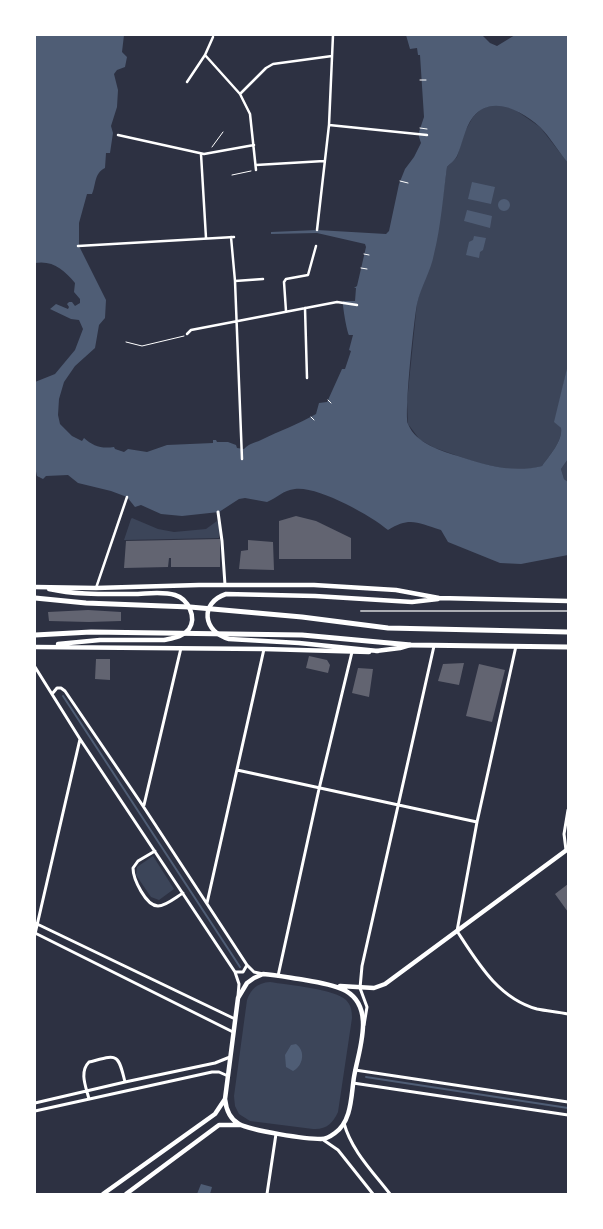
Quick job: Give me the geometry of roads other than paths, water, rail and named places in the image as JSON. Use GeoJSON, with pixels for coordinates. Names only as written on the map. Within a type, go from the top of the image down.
{"type":"FeatureCollection","features":[{"type":"Feature","properties":{"kind":"highway"},"geometry":{"type":"LineString","coordinates":[[35,598],[86,603],[190,607],[302,617],[388,628],[568,632]]}},
{"type":"Feature","properties":{"kind":"highway"},"geometry":{"type":"LineString","coordinates":[[35,635],[92,632],[302,635],[411,645],[568,648]]}},
{"type":"Feature","properties":{"kind":"main road"},"geometry":{"type":"LineString","coordinates":[[36,587],[314,585],[396,590],[439,598],[568,601]]}},
{"type":"Feature","properties":{"kind":"main road"},"geometry":{"type":"LineString","coordinates":[[36,587],[60,592],[98,594],[174,594],[186,601],[191,614],[190,628],[184,634],[174,638],[100,640],[42,647]]}},
{"type":"Feature","properties":{"kind":"main road"},"geometry":{"type":"LineString","coordinates":[[378,651],[300,643],[228,639],[212,630],[208,624],[209,606],[215,599],[226,594],[315,596],[412,602],[439,598]]}},
{"type":"Feature","properties":{"kind":"main road"},"geometry":{"type":"LineString","coordinates":[[35,646],[352,652],[378,651],[411,645]]}},
{"type":"Feature","properties":{"kind":"main road"},"geometry":{"type":"LineString","coordinates":[[240,1125],[229,1113],[225,1099],[238,998],[247,983],[264,974],[360,988],[374,988],[385,984],[567,849]]}},
{"type":"Feature","properties":{"kind":"main road"},"geometry":{"type":"LineString","coordinates":[[126,1194],[219,1125],[240,1125],[276,1133],[322,1139],[335,1134],[344,1123],[349,1110],[363,1031],[362,1012],[356,999],[347,991],[336,986]]}},
{"type":"Feature","properties":{"kind":"main road"},"geometry":{"type":"LineString","coordinates":[[105,1194],[215,1114],[225,1099]]}},
{"type":"Feature","properties":{"kind":"street"},"geometry":{"type":"LineString","coordinates":[[317,230],[329,125],[333,35]]}},
{"type":"Feature","properties":{"kind":"street"},"geometry":{"type":"LineString","coordinates":[[187,82],[205,55],[213,37]]}},
{"type":"Feature","properties":{"kind":"street"},"geometry":{"type":"LineString","coordinates":[[205,55],[240,94],[250,114],[256,170]]}},
{"type":"Feature","properties":{"kind":"street"},"geometry":{"type":"LineString","coordinates":[[240,94],[269,65],[332,56]]}},
{"type":"Feature","properties":{"kind":"street"},"geometry":{"type":"LineString","coordinates":[[329,125],[427,135]]}},
{"type":"Feature","properties":{"kind":"street"},"geometry":{"type":"LineString","coordinates":[[118,135],[201,154],[254,145]]}},
{"type":"Feature","properties":{"kind":"street"},"geometry":{"type":"LineString","coordinates":[[201,154],[206,238]]}},
{"type":"Feature","properties":{"kind":"street"},"geometry":{"type":"LineString","coordinates":[[256,165],[325,162]]}},
{"type":"Feature","properties":{"kind":"street"},"geometry":{"type":"LineString","coordinates":[[78,246],[233,237],[242,459]]}},
{"type":"Feature","properties":{"kind":"street"},"geometry":{"type":"LineString","coordinates":[[286,311],[284,282],[286,279],[308,275],[316,246]]}},
{"type":"Feature","properties":{"kind":"street"},"geometry":{"type":"LineString","coordinates":[[235,281],[263,279]]}},
{"type":"Feature","properties":{"kind":"street"},"geometry":{"type":"LineString","coordinates":[[186,334],[191,330],[338,302],[357,305]]}},
{"type":"Feature","properties":{"kind":"street"},"geometry":{"type":"LineString","coordinates":[[305,308],[307,378]]}},
{"type":"Feature","properties":{"kind":"street"},"geometry":{"type":"LineString","coordinates":[[96,588],[127,497]]}},
{"type":"Feature","properties":{"kind":"street"},"geometry":{"type":"LineString","coordinates":[[218,512],[225,585]]}},
{"type":"Feature","properties":{"kind":"street"},"geometry":{"type":"LineString","coordinates":[[363,1031],[367,1007],[360,988],[362,966],[434,646]]}},
{"type":"Feature","properties":{"kind":"street"},"geometry":{"type":"LineString","coordinates":[[516,646],[477,822],[457,931],[480,966],[506,994],[537,1009],[568,1014]]}},
{"type":"Feature","properties":{"kind":"street"},"geometry":{"type":"LineString","coordinates":[[143,806],[181,648]]}},
{"type":"Feature","properties":{"kind":"street"},"geometry":{"type":"LineString","coordinates":[[207,903],[264,649]]}},
{"type":"Feature","properties":{"kind":"street"},"geometry":{"type":"LineString","coordinates":[[278,976],[319,789],[352,652]]}},
{"type":"Feature","properties":{"kind":"street"},"geometry":{"type":"LineString","coordinates":[[35,667],[80,739],[235,972],[239,984],[238,998]]}},
{"type":"Feature","properties":{"kind":"street"},"geometry":{"type":"LineString","coordinates":[[52,694],[57,688],[65,691],[247,965],[254,972],[264,974]]}},
{"type":"Feature","properties":{"kind":"street"},"geometry":{"type":"LineString","coordinates":[[80,739],[35,933],[234,1032]]}},
{"type":"Feature","properties":{"kind":"street"},"geometry":{"type":"LineString","coordinates":[[238,770],[477,822]]}},
{"type":"Feature","properties":{"kind":"street"},"geometry":{"type":"LineString","coordinates":[[567,849],[565,828],[568,810]]}},
{"type":"Feature","properties":{"kind":"street"},"geometry":{"type":"LineString","coordinates":[[565,828],[568,832]]}},
{"type":"Feature","properties":{"kind":"street"},"geometry":{"type":"LineString","coordinates":[[155,851],[138,861],[133,868],[136,880],[145,896],[151,904],[161,906],[183,893]]}},
{"type":"Feature","properties":{"kind":"street"},"geometry":{"type":"LineString","coordinates":[[36,923],[236,1020]]}},
{"type":"Feature","properties":{"kind":"street"},"geometry":{"type":"LineString","coordinates":[[235,972],[243,972],[247,965]]}},
{"type":"Feature","properties":{"kind":"street"},"geometry":{"type":"LineString","coordinates":[[35,1103],[215,1063],[231,1056]]}},
{"type":"Feature","properties":{"kind":"street"},"geometry":{"type":"LineString","coordinates":[[89,1099],[84,1069],[89,1062],[111,1057],[116,1058],[120,1064],[124,1082]]}},
{"type":"Feature","properties":{"kind":"street"},"geometry":{"type":"LineString","coordinates":[[355,1070],[568,1102]]}},
{"type":"Feature","properties":{"kind":"street"},"geometry":{"type":"LineString","coordinates":[[35,1111],[212,1072],[219,1072],[228,1076]]}},
{"type":"Feature","properties":{"kind":"street"},"geometry":{"type":"LineString","coordinates":[[353,1083],[568,1115]]}},
{"type":"Feature","properties":{"kind":"street"},"geometry":{"type":"LineString","coordinates":[[344,1123],[354,1147],[390,1194]]}},
{"type":"Feature","properties":{"kind":"street"},"geometry":{"type":"LineString","coordinates":[[267,1194],[276,1133]]}},
{"type":"Feature","properties":{"kind":"street"},"geometry":{"type":"LineString","coordinates":[[322,1139],[338,1150],[373,1194]]}},
{"type":"Feature","properties":{"kind":"waterway"},"geometry":{"type":"LineString","coordinates":[[63,696],[240,967]]}},
{"type":"Feature","properties":{"kind":"waterway"},"geometry":{"type":"LineString","coordinates":[[366,1077],[568,1108]]}},
{"type":"Feature","properties":{"kind":"railway"},"geometry":{"type":"LineString","coordinates":[[361,611],[568,611]]}}]}
